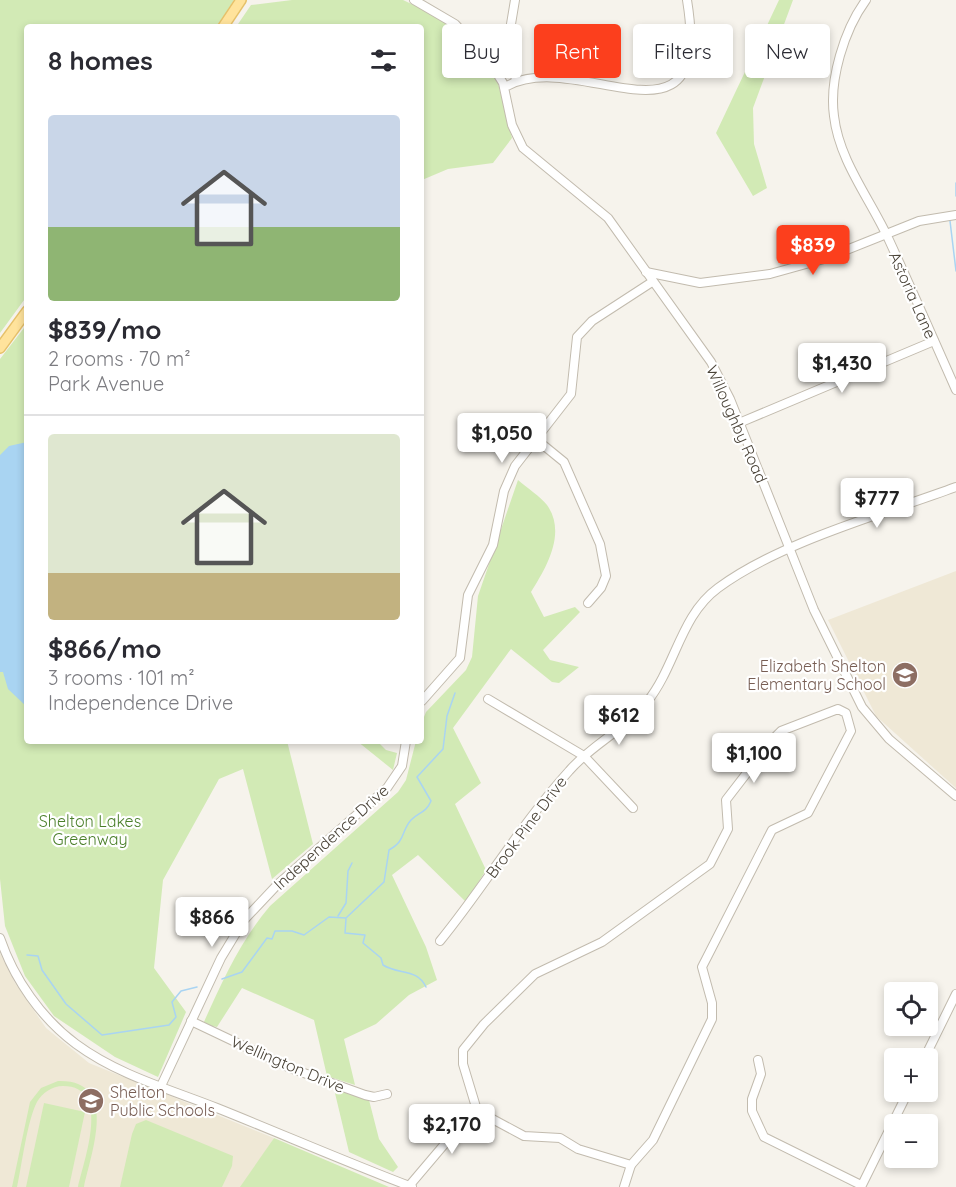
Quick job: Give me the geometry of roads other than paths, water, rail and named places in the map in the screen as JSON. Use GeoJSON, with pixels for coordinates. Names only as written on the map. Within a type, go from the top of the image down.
{"type":"FeatureCollection","features":[{"type":"Feature","properties":{"kind":"main road"},"geometry":{"type":"LineString","coordinates":[[225,24],[241,0]]}},
{"type":"Feature","properties":{"kind":"main road"},"geometry":{"type":"LineString","coordinates":[[0,348],[24,315]]}},
{"type":"Feature","properties":{"kind":"street","name":"Willoughby Road"},"geometry":{"type":"LineString","coordinates":[[414,0],[443,16],[469,37],[488,59],[505,87],[512,125],[523,148],[608,218],[711,362],[740,423],[814,610],[868,716],[889,739],[956,796]]}},
{"type":"Feature","properties":{"kind":"street"},"geometry":{"type":"LineString","coordinates":[[515,0],[509,36],[516,81]]}},
{"type":"Feature","properties":{"kind":"street"},"geometry":{"type":"LineString","coordinates":[[505,87],[516,81],[557,80],[665,90],[677,81],[687,66],[690,37],[687,0]]}},
{"type":"Feature","properties":{"kind":"street","name":"Astoria Lane"},"geometry":{"type":"LineString","coordinates":[[866,0],[849,30],[836,78],[834,117],[845,156],[886,234],[956,390]]}},
{"type":"Feature","properties":{"kind":"street"},"geometry":{"type":"LineString","coordinates":[[646,272],[709,282],[790,270],[930,218],[956,215]]}},
{"type":"Feature","properties":{"kind":"street"},"geometry":{"type":"LineString","coordinates":[[424,699],[460,658],[468,595],[493,545],[504,491],[515,466],[571,394],[573,354],[580,332],[592,321],[667,277]]}},
{"type":"Feature","properties":{"kind":"street"},"geometry":{"type":"LineString","coordinates":[[740,423],[934,341]]}},
{"type":"Feature","properties":{"kind":"street"},"geometry":{"type":"LineString","coordinates":[[537,440],[564,462],[600,543],[606,576],[602,588],[588,603]]}},
{"type":"Feature","properties":{"kind":"street","name":"Brook Pine Drive"},"geometry":{"type":"LineString","coordinates":[[440,941],[547,795],[584,756],[620,730],[648,701],[660,684],[690,618],[701,601],[720,586],[790,547],[956,487]]}},
{"type":"Feature","properties":{"kind":"street"},"geometry":{"type":"LineString","coordinates":[[488,699],[584,756],[633,808]]}},
{"type":"Feature","properties":{"kind":"street"},"geometry":{"type":"LineString","coordinates":[[624,1187],[631,1165],[653,1140],[712,1019],[712,1003],[702,967],[772,830],[808,813],[851,731],[846,712],[838,709],[781,731],[726,800],[728,829],[710,864],[602,942],[535,974],[484,1024],[463,1050],[463,1064],[476,1107],[485,1114],[524,1136],[560,1138],[578,1149],[631,1165]]}},
{"type":"Feature","properties":{"kind":"street","name":"Independence Drive"},"geometry":{"type":"LineString","coordinates":[[161,1086],[221,958],[244,920],[278,884],[387,788],[402,766],[406,744]]}},
{"type":"Feature","properties":{"kind":"street"},"geometry":{"type":"LineString","coordinates":[[0,938],[22,986],[63,1034],[103,1061],[410,1187],[476,1107]]}},
{"type":"Feature","properties":{"kind":"street"},"geometry":{"type":"LineString","coordinates":[[929,1048],[956,994]]}},
{"type":"Feature","properties":{"kind":"street","name":"Wellington Drive"},"geometry":{"type":"LineString","coordinates":[[191,1022],[290,1068],[365,1095],[374,1097],[387,1094]]}},
{"type":"Feature","properties":{"kind":"street"},"geometry":{"type":"LineString","coordinates":[[758,1060],[761,1074],[752,1099],[752,1111],[755,1123],[764,1137],[861,1186],[903,1102]]}},
{"type":"Feature","properties":{"kind":"water"},"geometry":{"type":"Polygon","coordinates":[[[24,443],[24,704],[8,689],[3,672],[0,672],[0,455],[9,446],[24,443]]]}},
{"type":"Feature","properties":{"kind":"waterway"},"geometry":{"type":"LineString","coordinates":[[956,183],[956,196]]}},
{"type":"Feature","properties":{"kind":"waterway"},"geometry":{"type":"LineString","coordinates":[[950,221],[956,271]]}},
{"type":"Feature","properties":{"kind":"waterway"},"geometry":{"type":"LineString","coordinates":[[222,979],[242,972],[267,938],[272,939],[275,931],[292,931],[304,935],[329,917],[346,918],[384,882],[389,850],[401,839],[411,820],[425,810],[431,801],[417,777],[443,749],[447,716],[455,693]]}},
{"type":"Feature","properties":{"kind":"waterway"},"geometry":{"type":"LineString","coordinates":[[338,916],[346,903],[348,871],[352,863]]}},
{"type":"Feature","properties":{"kind":"waterway"},"geometry":{"type":"LineString","coordinates":[[346,919],[345,933],[365,935],[363,943],[381,958],[383,965],[413,974],[426,987]]}},
{"type":"Feature","properties":{"kind":"waterway"},"geometry":{"type":"LineString","coordinates":[[27,955],[38,956],[42,970],[66,1004],[102,1035],[169,1025],[176,1017],[172,1002],[181,991],[197,987]]}},
{"type":"Feature","properties":{"kind":"place","name":"Elizabeth Shelton Elementary School"},"geometry":{"type":"Point","coordinates":[905,675]}},
{"type":"Feature","properties":{"kind":"place","name":"Shelton Public Schools"},"geometry":{"type":"Point","coordinates":[91,1101]}},
{"type":"Feature","properties":{"kind":"park label","name":"Shelton Lakes Greenway"},"geometry":{"type":"Point","coordinates":[90,830]}}]}
